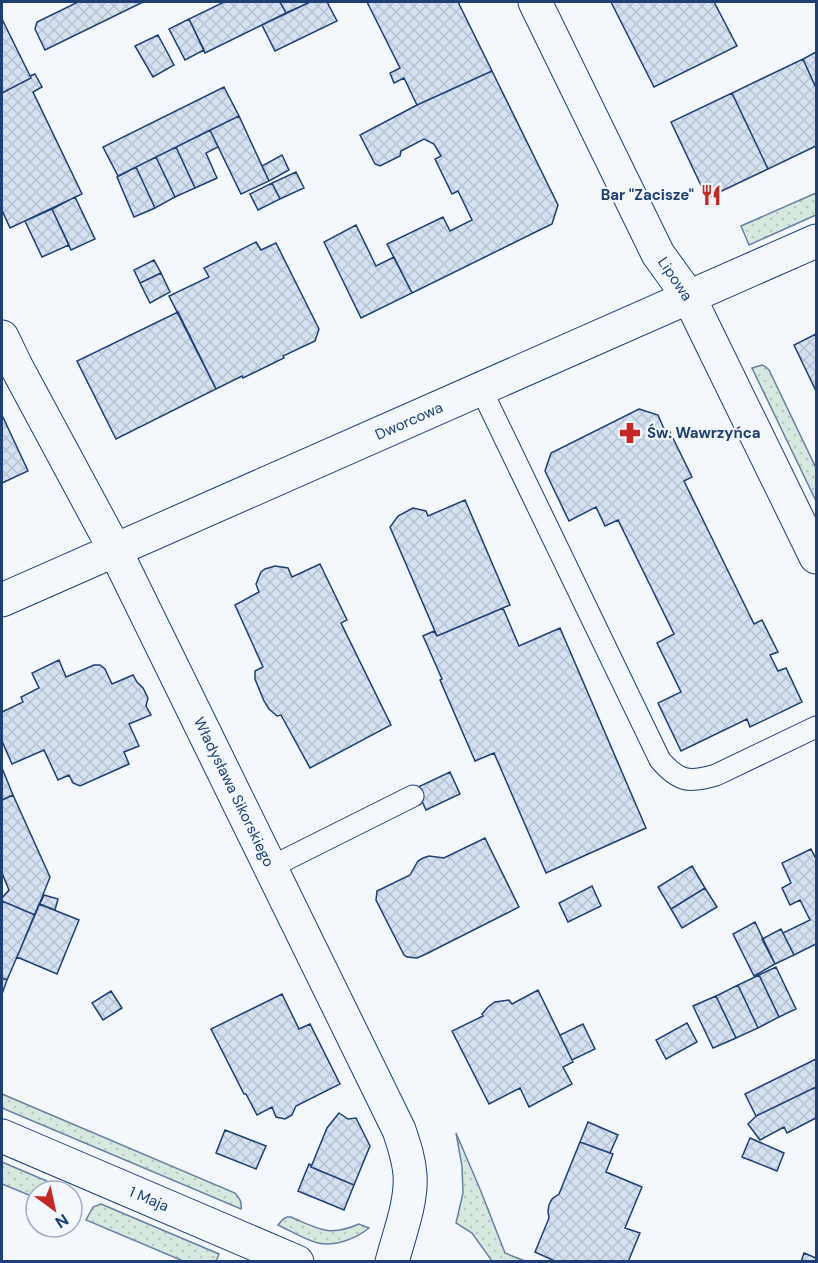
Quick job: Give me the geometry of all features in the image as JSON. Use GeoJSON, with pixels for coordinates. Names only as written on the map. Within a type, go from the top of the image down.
{"type":"FeatureCollection","features":[{"type":"Feature","properties":{"kind":"street","name":"Lipowa"},"geometry":{"type":"LineString","coordinates":[[535,2],[658,254],[689,297],[816,557]]}},
{"type":"Feature","properties":{"kind":"street","name":"Dworcowa"},"geometry":{"type":"LineString","coordinates":[[2,600],[816,241]]}},
{"type":"Feature","properties":{"kind":"street","name":"Władysława Sikorskiego"},"geometry":{"type":"LineString","coordinates":[[2,337],[115,550],[390,1109],[406,1151],[410,1176],[408,1198],[392,1262]]}},
{"type":"Feature","properties":{"kind":"street","name":"1 Maja"},"geometry":{"type":"LineString","coordinates":[[2,1136],[297,1262]]}},
{"type":"Feature","properties":{"kind":"lane"},"geometry":{"type":"LineString","coordinates":[[482,389],[660,760],[670,772],[682,778],[698,780],[716,775],[816,727]]}},
{"type":"Feature","properties":{"kind":"lane"},"geometry":{"type":"LineString","coordinates":[[271,867],[413,796]]}},
{"type":"Feature","properties":{"kind":"shaded area"},"geometry":{"type":"Polygon","coordinates":[[[816,193],[816,215],[749,245],[741,226],[816,193]]]}},
{"type":"Feature","properties":{"kind":"shaded area"},"geometry":{"type":"Polygon","coordinates":[[[762,365],[769,370],[816,468],[816,501],[752,368],[762,365]]]}},
{"type":"Feature","properties":{"kind":"shaded area"},"geometry":{"type":"Polygon","coordinates":[[[2,1094],[235,1193],[240,1201],[241,1209],[2,1108],[2,1094]]]}},
{"type":"Feature","properties":{"kind":"shaded area"},"geometry":{"type":"Polygon","coordinates":[[[456,1133],[505,1253],[525,1261],[492,1261],[472,1233],[456,1223],[463,1193],[462,1166],[456,1133]]]}},
{"type":"Feature","properties":{"kind":"shaded area"},"geometry":{"type":"Polygon","coordinates":[[[2,1162],[42,1179],[24,1179],[24,1193],[2,1184],[2,1162]]]}},
{"type":"Feature","properties":{"kind":"shaded area"},"geometry":{"type":"Polygon","coordinates":[[[101,1204],[219,1254],[216,1261],[183,1261],[86,1220],[93,1207],[101,1204]]]}},
{"type":"Feature","properties":{"kind":"shaded area"},"geometry":{"type":"Polygon","coordinates":[[[287,1217],[324,1230],[340,1230],[359,1224],[369,1228],[345,1241],[325,1244],[308,1240],[278,1225],[287,1217]]]}},
{"type":"Feature","properties":{"kind":"building"},"geometry":{"type":"Polygon","coordinates":[[[78,2],[143,2],[45,50],[35,29],[37,22],[78,2]]]}},
{"type":"Feature","properties":{"kind":"building"},"geometry":{"type":"Polygon","coordinates":[[[224,2],[280,2],[286,13],[205,53],[189,19],[224,2]]]}},
{"type":"Feature","properties":{"kind":"building"},"geometry":{"type":"Polygon","coordinates":[[[280,2],[305,2],[306,4],[286,13],[280,2]]]}},
{"type":"Feature","properties":{"kind":"building"},"geometry":{"type":"Polygon","coordinates":[[[310,2],[327,2],[337,21],[275,51],[262,25],[310,2]]]}},
{"type":"Feature","properties":{"kind":"building"},"geometry":{"type":"Polygon","coordinates":[[[367,2],[458,2],[492,71],[417,105],[404,78],[394,83],[390,73],[400,68],[367,2]]]}},
{"type":"Feature","properties":{"kind":"building"},"geometry":{"type":"Polygon","coordinates":[[[611,2],[714,2],[737,46],[654,87],[611,2]]]}},
{"type":"Feature","properties":{"kind":"building"},"geometry":{"type":"Polygon","coordinates":[[[2,19],[31,78],[2,93],[2,19]]]}},
{"type":"Feature","properties":{"kind":"building"},"geometry":{"type":"Polygon","coordinates":[[[189,19],[204,50],[185,60],[169,29],[189,19]]]}},
{"type":"Feature","properties":{"kind":"building"},"geometry":{"type":"Polygon","coordinates":[[[158,35],[174,65],[153,77],[135,46],[158,35]]]}},
{"type":"Feature","properties":{"kind":"building"},"geometry":{"type":"Polygon","coordinates":[[[816,52],[816,88],[803,59],[816,52]]]}},
{"type":"Feature","properties":{"kind":"building"},"geometry":{"type":"Polygon","coordinates":[[[803,59],[816,88],[816,146],[768,169],[732,93],[803,59]]]}},
{"type":"Feature","properties":{"kind":"building"},"geometry":{"type":"Polygon","coordinates":[[[492,71],[558,205],[552,224],[412,293],[387,244],[443,217],[450,231],[472,220],[458,191],[452,194],[435,159],[441,156],[434,144],[424,139],[401,151],[400,156],[380,166],[375,164],[360,135],[417,105],[492,71]]]}},
{"type":"Feature","properties":{"kind":"building"},"geometry":{"type":"Polygon","coordinates":[[[35,74],[42,87],[33,92],[82,194],[10,228],[2,210],[2,93],[35,74]]]}},
{"type":"Feature","properties":{"kind":"building"},"geometry":{"type":"Polygon","coordinates":[[[224,87],[239,116],[118,176],[103,147],[224,87]]]}},
{"type":"Feature","properties":{"kind":"building"},"geometry":{"type":"Polygon","coordinates":[[[732,93],[768,169],[707,198],[671,122],[732,93]]]}},
{"type":"Feature","properties":{"kind":"building"},"geometry":{"type":"Polygon","coordinates":[[[239,116],[269,181],[241,194],[210,130],[239,116]]]}},
{"type":"Feature","properties":{"kind":"building"},"geometry":{"type":"Polygon","coordinates":[[[210,130],[218,147],[206,153],[217,178],[195,188],[176,147],[210,130]]]}},
{"type":"Feature","properties":{"kind":"building"},"geometry":{"type":"Polygon","coordinates":[[[176,147],[195,188],[175,197],[156,157],[176,147]]]}},
{"type":"Feature","properties":{"kind":"building"},"geometry":{"type":"Polygon","coordinates":[[[282,155],[289,170],[269,181],[262,166],[282,155]]]}},
{"type":"Feature","properties":{"kind":"building"},"geometry":{"type":"Polygon","coordinates":[[[156,157],[175,197],[155,208],[136,167],[156,157]]]}},
{"type":"Feature","properties":{"kind":"building"},"geometry":{"type":"Polygon","coordinates":[[[136,167],[155,208],[134,217],[117,177],[136,167]]]}},
{"type":"Feature","properties":{"kind":"building"},"geometry":{"type":"Polygon","coordinates":[[[296,172],[304,188],[280,199],[272,183],[296,172]]]}},
{"type":"Feature","properties":{"kind":"building"},"geometry":{"type":"Polygon","coordinates":[[[272,183],[280,199],[258,210],[250,194],[272,183]]]}},
{"type":"Feature","properties":{"kind":"building"},"geometry":{"type":"Polygon","coordinates":[[[75,197],[95,239],[71,250],[52,209],[75,197]]]}},
{"type":"Feature","properties":{"kind":"building"},"geometry":{"type":"Polygon","coordinates":[[[52,209],[69,245],[42,257],[25,221],[52,209]]]}},
{"type":"Feature","properties":{"kind":"building"},"geometry":{"type":"Polygon","coordinates":[[[356,225],[376,266],[394,257],[412,293],[361,318],[324,242],[356,225]]]}},
{"type":"Feature","properties":{"kind":"building"},"geometry":{"type":"Polygon","coordinates":[[[256,242],[261,250],[276,243],[319,329],[315,341],[243,378],[242,376],[216,389],[169,296],[209,277],[204,268],[256,242]]]}},
{"type":"Feature","properties":{"kind":"building"},"geometry":{"type":"Polygon","coordinates":[[[154,260],[161,273],[140,283],[134,270],[154,260]]]}},
{"type":"Feature","properties":{"kind":"building"},"geometry":{"type":"Polygon","coordinates":[[[161,273],[170,292],[150,303],[140,283],[161,273]]]}},
{"type":"Feature","properties":{"kind":"building"},"geometry":{"type":"Polygon","coordinates":[[[178,312],[216,389],[116,439],[77,361],[178,312]]]}},
{"type":"Feature","properties":{"kind":"building"},"geometry":{"type":"Polygon","coordinates":[[[816,334],[816,391],[794,345],[816,334]]]}},
{"type":"Feature","properties":{"kind":"building"},"geometry":{"type":"Polygon","coordinates":[[[639,409],[658,415],[665,431],[669,430],[692,477],[684,481],[706,526],[754,624],[762,620],[778,652],[770,655],[778,671],[786,668],[802,702],[750,727],[747,719],[681,751],[658,703],[681,692],[657,643],[674,634],[618,520],[605,526],[596,507],[569,521],[545,471],[551,453],[639,409]]]}},
{"type":"Feature","properties":{"kind":"building"},"geometry":{"type":"Polygon","coordinates":[[[2,415],[28,471],[2,483],[2,415]]]}},
{"type":"Feature","properties":{"kind":"building"},"geometry":{"type":"Polygon","coordinates":[[[465,500],[510,605],[437,636],[390,527],[398,516],[413,508],[426,511],[428,516],[465,500]]]}},
{"type":"Feature","properties":{"kind":"building"},"geometry":{"type":"Polygon","coordinates":[[[320,564],[347,620],[341,623],[391,725],[310,768],[281,715],[277,716],[264,701],[255,679],[255,671],[263,667],[235,605],[259,592],[256,584],[261,572],[265,569],[275,566],[288,568],[292,577],[320,564]]]}},
{"type":"Feature","properties":{"kind":"building"},"geometry":{"type":"Polygon","coordinates":[[[503,608],[519,646],[560,628],[646,828],[546,873],[494,753],[475,761],[423,636],[434,631],[437,636],[503,608]]]}},
{"type":"Feature","properties":{"kind":"building"},"geometry":{"type":"Polygon","coordinates":[[[59,660],[66,677],[94,665],[100,665],[105,669],[112,684],[133,675],[148,698],[146,706],[151,715],[129,724],[139,746],[124,752],[129,764],[80,786],[73,783],[69,775],[58,780],[44,750],[12,764],[2,741],[2,712],[23,702],[21,697],[39,688],[32,673],[59,660]]]}},
{"type":"Feature","properties":{"kind":"building"},"geometry":{"type":"Polygon","coordinates":[[[2,768],[13,795],[2,800],[2,768]]]}},
{"type":"Feature","properties":{"kind":"building"},"geometry":{"type":"Polygon","coordinates":[[[450,772],[460,794],[426,810],[416,788],[450,772]]]}},
{"type":"Feature","properties":{"kind":"building"},"geometry":{"type":"Polygon","coordinates":[[[13,795],[50,877],[35,915],[2,901],[9,890],[2,873],[2,800],[13,795]]]}},
{"type":"Feature","properties":{"kind":"building"},"geometry":{"type":"Polygon","coordinates":[[[485,838],[519,907],[417,958],[404,955],[376,900],[377,891],[410,875],[418,861],[423,858],[429,856],[444,858],[485,838]]]}},
{"type":"Feature","properties":{"kind":"building"},"geometry":{"type":"Polygon","coordinates":[[[811,849],[816,857],[816,944],[794,955],[783,933],[810,920],[800,900],[790,905],[782,888],[791,883],[782,863],[811,849]]]}},
{"type":"Feature","properties":{"kind":"building"},"geometry":{"type":"Polygon","coordinates":[[[692,866],[705,888],[671,909],[658,887],[692,866]]]}},
{"type":"Feature","properties":{"kind":"building"},"geometry":{"type":"Polygon","coordinates":[[[592,886],[601,906],[568,922],[559,903],[592,886]]]}},
{"type":"Feature","properties":{"kind":"building"},"geometry":{"type":"Polygon","coordinates":[[[705,888],[717,907],[682,928],[671,909],[705,888]]]}},
{"type":"Feature","properties":{"kind":"building"},"geometry":{"type":"Polygon","coordinates":[[[44,895],[58,899],[55,910],[40,904],[44,895]]]}},
{"type":"Feature","properties":{"kind":"building"},"geometry":{"type":"Polygon","coordinates":[[[2,901],[35,915],[7,980],[2,978],[2,901]]]}},
{"type":"Feature","properties":{"kind":"building"},"geometry":{"type":"Polygon","coordinates":[[[39,904],[79,920],[57,974],[17,957],[39,904]]]}},
{"type":"Feature","properties":{"kind":"building"},"geometry":{"type":"Polygon","coordinates":[[[755,922],[775,964],[754,976],[733,934],[755,922]]]}},
{"type":"Feature","properties":{"kind":"building"},"geometry":{"type":"Polygon","coordinates":[[[781,929],[794,955],[775,964],[762,939],[781,929]]]}},
{"type":"Feature","properties":{"kind":"building"},"geometry":{"type":"Polygon","coordinates":[[[776,967],[796,1009],[779,1017],[759,975],[776,967]]]}},
{"type":"Feature","properties":{"kind":"building"},"geometry":{"type":"Polygon","coordinates":[[[759,975],[779,1017],[758,1028],[738,985],[759,975]]]}},
{"type":"Feature","properties":{"kind":"building"},"geometry":{"type":"Polygon","coordinates":[[[2,978],[7,980],[2,994],[2,978]]]}},
{"type":"Feature","properties":{"kind":"building"},"geometry":{"type":"Polygon","coordinates":[[[738,985],[758,1028],[736,1038],[716,996],[738,985]]]}},
{"type":"Feature","properties":{"kind":"building"},"geometry":{"type":"Polygon","coordinates":[[[538,990],[573,1062],[563,1067],[572,1084],[529,1107],[520,1088],[489,1104],[452,1031],[483,1016],[482,1014],[488,1007],[495,1002],[509,1000],[512,1004],[538,990]]]}},
{"type":"Feature","properties":{"kind":"building"},"geometry":{"type":"Polygon","coordinates":[[[111,991],[122,1008],[103,1020],[92,1003],[111,991]]]}},
{"type":"Feature","properties":{"kind":"building"},"geometry":{"type":"Polygon","coordinates":[[[282,994],[299,1029],[310,1024],[340,1084],[296,1106],[292,1115],[285,1119],[276,1117],[272,1107],[257,1115],[211,1029],[282,994]]]}},
{"type":"Feature","properties":{"kind":"building"},"geometry":{"type":"Polygon","coordinates":[[[716,996],[736,1038],[713,1048],[693,1006],[716,996]]]}},
{"type":"Feature","properties":{"kind":"building"},"geometry":{"type":"Polygon","coordinates":[[[687,1023],[697,1042],[666,1059],[656,1040],[687,1023]]]}},
{"type":"Feature","properties":{"kind":"building"},"geometry":{"type":"Polygon","coordinates":[[[583,1024],[595,1049],[572,1060],[560,1035],[583,1024]]]}},
{"type":"Feature","properties":{"kind":"building"},"geometry":{"type":"Polygon","coordinates":[[[816,1059],[816,1087],[756,1116],[745,1094],[816,1059]]]}},
{"type":"Feature","properties":{"kind":"building"},"geometry":{"type":"Polygon","coordinates":[[[816,1087],[816,1118],[787,1133],[784,1127],[760,1140],[748,1124],[756,1116],[816,1087]]]}},
{"type":"Feature","properties":{"kind":"building"},"geometry":{"type":"Polygon","coordinates":[[[339,1113],[348,1119],[356,1118],[370,1146],[354,1185],[311,1167],[327,1128],[339,1113]]]}},
{"type":"Feature","properties":{"kind":"building"},"geometry":{"type":"Polygon","coordinates":[[[588,1122],[618,1135],[610,1153],[580,1142],[588,1122]]]}},
{"type":"Feature","properties":{"kind":"building"},"geometry":{"type":"Polygon","coordinates":[[[225,1130],[266,1146],[256,1169],[216,1153],[225,1130]]]}},
{"type":"Feature","properties":{"kind":"building"},"geometry":{"type":"Polygon","coordinates":[[[750,1138],[784,1153],[777,1171],[742,1157],[750,1138]]]}},
{"type":"Feature","properties":{"kind":"building"},"geometry":{"type":"Polygon","coordinates":[[[580,1142],[613,1154],[606,1172],[642,1187],[625,1228],[640,1233],[628,1262],[557,1262],[535,1252],[549,1218],[549,1205],[552,1199],[559,1194],[580,1142]]]}},
{"type":"Feature","properties":{"kind":"building"},"geometry":{"type":"Polygon","coordinates":[[[309,1164],[311,1167],[354,1185],[344,1210],[298,1191],[309,1164]]]}},
{"type":"Feature","properties":{"kind":"building"},"geometry":{"type":"Polygon","coordinates":[[[804,1253],[816,1258],[816,1262],[801,1262],[804,1253]]]}},
{"type":"Feature","properties":{"kind":"place","name":"Bar \"Zacisze\""},"geometry":{"type":"Point","coordinates":[711,195]}},
{"type":"Feature","properties":{"kind":"place","name":"Św. Wawrzyńca"},"geometry":{"type":"Point","coordinates":[630,433]}}]}
